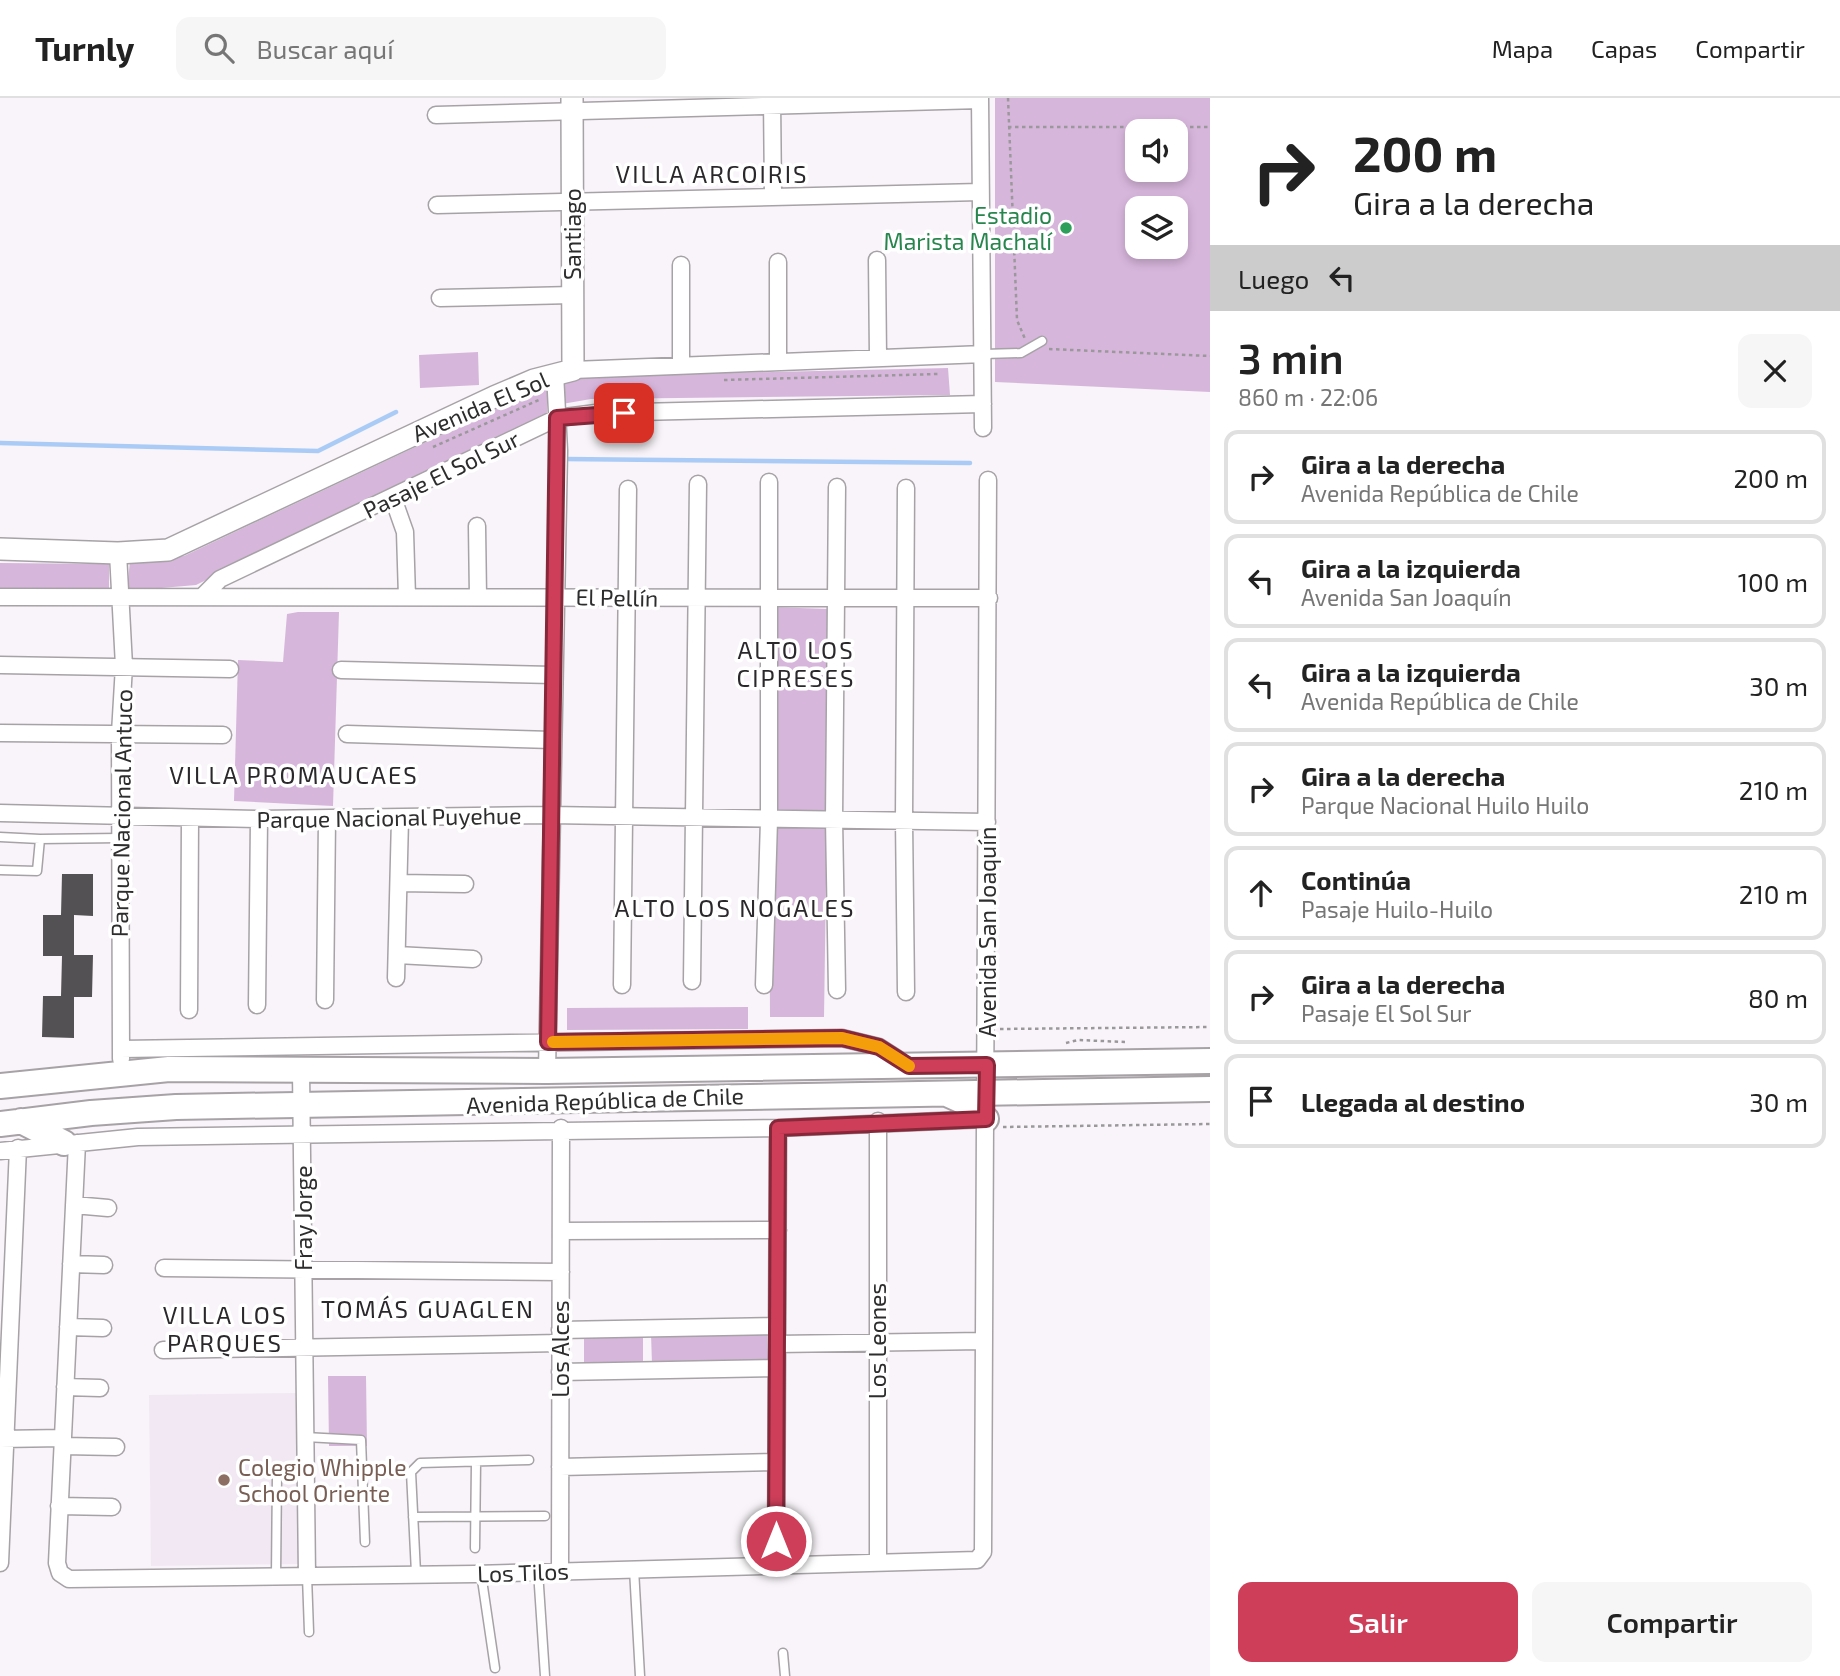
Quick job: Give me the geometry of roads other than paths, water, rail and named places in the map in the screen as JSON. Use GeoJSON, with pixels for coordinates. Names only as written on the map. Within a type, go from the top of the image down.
{"type":"FeatureCollection","features":[{"type":"Feature","properties":{"kind":"main road","name":"Avenida República de Chile"},"geometry":{"type":"LineString","coordinates":[[0,1086],[121,1061],[169,1069],[301,1071],[547,1071],[1210,1061]]}},
{"type":"Feature","properties":{"kind":"main road","name":"Avenida República de Chile"},"geometry":{"type":"LineString","coordinates":[[10,1122],[176,1107],[1210,1089]]}},
{"type":"Feature","properties":{"kind":"main road"},"geometry":{"type":"LineString","coordinates":[[942,1093],[969,1104],[986,1122]]}},
{"type":"Feature","properties":{"kind":"main road"},"geometry":{"type":"LineString","coordinates":[[10,1122],[71,1143]]}},
{"type":"Feature","properties":{"kind":"street"},"geometry":{"type":"LineString","coordinates":[[436,115],[572,104],[980,99],[985,354],[983,428]]}},
{"type":"Feature","properties":{"kind":"street"},"geometry":{"type":"LineString","coordinates":[[771,102],[773,196]]}},
{"type":"Feature","properties":{"kind":"street","name":"Santiago"},"geometry":{"type":"LineString","coordinates":[[562,378],[573,295],[572,104]]}},
{"type":"Feature","properties":{"kind":"street"},"geometry":{"type":"LineString","coordinates":[[437,205],[980,192]]}},
{"type":"Feature","properties":{"kind":"street"},"geometry":{"type":"LineString","coordinates":[[877,260],[878,357]]}},
{"type":"Feature","properties":{"kind":"street"},"geometry":{"type":"LineString","coordinates":[[778,262],[778,361]]}},
{"type":"Feature","properties":{"kind":"street"},"geometry":{"type":"LineString","coordinates":[[681,265],[681,365]]}},
{"type":"Feature","properties":{"kind":"street"},"geometry":{"type":"LineString","coordinates":[[440,298],[573,295]]}},
{"type":"Feature","properties":{"kind":"street","name":"Avenida El Sol"},"geometry":{"type":"LineString","coordinates":[[0,549],[118,553],[157,552],[182,545],[472,406],[562,378],[681,365],[985,354]]}},
{"type":"Feature","properties":{"kind":"street"},"geometry":{"type":"LineString","coordinates":[[547,1071],[557,418],[562,378]]}},
{"type":"Feature","properties":{"kind":"street","name":"Pasaje El Sol Sur"},"geometry":{"type":"LineString","coordinates":[[203,596],[219,579],[557,418],[596,413],[983,404]]}},
{"type":"Feature","properties":{"kind":"street","name":"Avenida San Joaquín"},"geometry":{"type":"LineString","coordinates":[[983,1552],[988,480]]}},
{"type":"Feature","properties":{"kind":"street"},"geometry":{"type":"LineString","coordinates":[[764,985],[769,820],[769,482]]}},
{"type":"Feature","properties":{"kind":"street"},"geometry":{"type":"LineString","coordinates":[[692,981],[698,484]]}},
{"type":"Feature","properties":{"kind":"street"},"geometry":{"type":"LineString","coordinates":[[836,487],[834,819],[837,990]]}},
{"type":"Feature","properties":{"kind":"street"},"geometry":{"type":"LineString","coordinates":[[906,488],[906,992]]}},
{"type":"Feature","properties":{"kind":"street"},"geometry":{"type":"LineString","coordinates":[[622,985],[628,489]]}},
{"type":"Feature","properties":{"kind":"street"},"geometry":{"type":"LineString","coordinates":[[393,498],[405,532],[407,597]]}},
{"type":"Feature","properties":{"kind":"street"},"geometry":{"type":"LineString","coordinates":[[477,526],[478,597]]}},
{"type":"Feature","properties":{"kind":"street","name":"Parque Nacional Antuco"},"geometry":{"type":"LineString","coordinates":[[118,553],[118,598],[124,666],[119,818],[121,1061]]}},
{"type":"Feature","properties":{"kind":"street"},"geometry":{"type":"LineString","coordinates":[[0,597],[203,596]]}},
{"type":"Feature","properties":{"kind":"street","name":"El Pellín"},"geometry":{"type":"LineString","coordinates":[[203,596],[905,600],[989,598]]}},
{"type":"Feature","properties":{"kind":"street"},"geometry":{"type":"LineString","coordinates":[[0,666],[124,666],[230,670]]}},
{"type":"Feature","properties":{"kind":"street"},"geometry":{"type":"LineString","coordinates":[[341,670],[553,675]]}},
{"type":"Feature","properties":{"kind":"street"},"geometry":{"type":"LineString","coordinates":[[0,733],[223,735]]}},
{"type":"Feature","properties":{"kind":"street"},"geometry":{"type":"LineString","coordinates":[[347,734],[552,740]]}},
{"type":"Feature","properties":{"kind":"street","name":"Parque Nacional Puyehue"},"geometry":{"type":"LineString","coordinates":[[0,813],[119,818],[400,819],[550,815],[987,822]]}},
{"type":"Feature","properties":{"kind":"street"},"geometry":{"type":"LineString","coordinates":[[189,1010],[190,818]]}},
{"type":"Feature","properties":{"kind":"street"},"geometry":{"type":"LineString","coordinates":[[257,1005],[259,819]]}},
{"type":"Feature","properties":{"kind":"street"},"geometry":{"type":"LineString","coordinates":[[325,1000],[327,819]]}},
{"type":"Feature","properties":{"kind":"street"},"geometry":{"type":"LineString","coordinates":[[396,978],[400,819]]}},
{"type":"Feature","properties":{"kind":"street"},"geometry":{"type":"LineString","coordinates":[[398,883],[465,884]]}},
{"type":"Feature","properties":{"kind":"street"},"geometry":{"type":"LineString","coordinates":[[397,955],[473,959]]}},
{"type":"Feature","properties":{"kind":"street","name":"Avenida República de Chile"},"geometry":{"type":"LineString","coordinates":[[121,1061],[548,1042],[842,1038],[879,1047],[909,1066]]}},
{"type":"Feature","properties":{"kind":"street","name":"Fray Jorge"},"geometry":{"type":"LineString","coordinates":[[301,1071],[307,1576]]}},
{"type":"Feature","properties":{"kind":"street","name":"Avenida República de Chile"},"geometry":{"type":"LineString","coordinates":[[0,1151],[138,1137],[561,1128],[778,1128],[878,1121],[986,1122]]}},
{"type":"Feature","properties":{"kind":"street","name":"Los Leones"},"geometry":{"type":"LineString","coordinates":[[878,1121],[878,1562]]}},
{"type":"Feature","properties":{"kind":"street","name":"Los Alces"},"geometry":{"type":"LineString","coordinates":[[560,1570],[561,1128]]}},
{"type":"Feature","properties":{"kind":"street"},"geometry":{"type":"LineString","coordinates":[[776,1567],[778,1128]]}},
{"type":"Feature","properties":{"kind":"street"},"geometry":{"type":"LineString","coordinates":[[71,1143],[74,1205],[60,1506],[112,1507]]}},
{"type":"Feature","properties":{"kind":"street"},"geometry":{"type":"LineString","coordinates":[[0,1563],[2,1439],[18,1148]]}},
{"type":"Feature","properties":{"kind":"street"},"geometry":{"type":"LineString","coordinates":[[74,1205],[108,1208]]}},
{"type":"Feature","properties":{"kind":"street"},"geometry":{"type":"LineString","coordinates":[[561,1231],[778,1230]]}},
{"type":"Feature","properties":{"kind":"street"},"geometry":{"type":"LineString","coordinates":[[71,1264],[104,1265]]}},
{"type":"Feature","properties":{"kind":"street"},"geometry":{"type":"LineString","coordinates":[[164,1268],[561,1272]]}},
{"type":"Feature","properties":{"kind":"street"},"geometry":{"type":"LineString","coordinates":[[163,1350],[304,1349],[776,1326]]}},
{"type":"Feature","properties":{"kind":"street"},"geometry":{"type":"LineString","coordinates":[[68,1327],[103,1328]]}},
{"type":"Feature","properties":{"kind":"street"},"geometry":{"type":"LineString","coordinates":[[777,1344],[983,1341]]}},
{"type":"Feature","properties":{"kind":"street"},"geometry":{"type":"LineString","coordinates":[[560,1372],[777,1368]]}},
{"type":"Feature","properties":{"kind":"street"},"geometry":{"type":"LineString","coordinates":[[65,1387],[100,1388]]}},
{"type":"Feature","properties":{"kind":"street"},"geometry":{"type":"LineString","coordinates":[[2,1439],[116,1447]]}},
{"type":"Feature","properties":{"kind":"street"},"geometry":{"type":"LineString","coordinates":[[560,1467],[776,1462]]}},
{"type":"Feature","properties":{"kind":"street","name":"Los Tilos"},"geometry":{"type":"LineString","coordinates":[[60,1506],[57,1563],[60,1573],[69,1579],[968,1562],[977,1560],[983,1552]]}},
{"type":"Feature","properties":{"kind":"lane"},"geometry":{"type":"LineString","coordinates":[[985,354],[1021,353],[1042,341]]}},
{"type":"Feature","properties":{"kind":"lane"},"geometry":{"type":"LineString","coordinates":[[0,837],[120,838]]}},
{"type":"Feature","properties":{"kind":"lane"},"geometry":{"type":"LineString","coordinates":[[0,870],[37,871],[40,839]]}},
{"type":"Feature","properties":{"kind":"lane"},"geometry":{"type":"LineString","coordinates":[[304,1437],[360,1440],[365,1542]]}},
{"type":"Feature","properties":{"kind":"lane"},"geometry":{"type":"LineString","coordinates":[[416,1573],[411,1472],[414,1466],[421,1463],[529,1460]]}},
{"type":"Feature","properties":{"kind":"lane"},"geometry":{"type":"LineString","coordinates":[[474,1548],[476,1462]]}},
{"type":"Feature","properties":{"kind":"lane"},"geometry":{"type":"LineString","coordinates":[[276,1576],[277,1475],[282,1472],[304,1472]]}},
{"type":"Feature","properties":{"kind":"lane"},"geometry":{"type":"LineString","coordinates":[[413,1517],[545,1516]]}},
{"type":"Feature","properties":{"kind":"lane"},"geometry":{"type":"LineString","coordinates":[[634,1569],[640,1676]]}},
{"type":"Feature","properties":{"kind":"lane"},"geometry":{"type":"LineString","coordinates":[[538,1571],[545,1676]]}},
{"type":"Feature","properties":{"kind":"lane"},"geometry":{"type":"LineString","coordinates":[[481,1573],[495,1668]]}},
{"type":"Feature","properties":{"kind":"lane"},"geometry":{"type":"LineString","coordinates":[[307,1576],[309,1632]]}},
{"type":"Feature","properties":{"kind":"lane"},"geometry":{"type":"LineString","coordinates":[[783,1653],[785,1676]]}},
{"type":"Feature","properties":{"kind":"waterway"},"geometry":{"type":"LineString","coordinates":[[0,443],[318,451],[396,412]]}},
{"type":"Feature","properties":{"kind":"waterway"},"geometry":{"type":"LineString","coordinates":[[564,459],[970,463]]}},
{"type":"Feature","properties":{"kind":"place","name":"Estadio Marista Machalí"},"geometry":{"type":"Point","coordinates":[1066,228]}},
{"type":"Feature","properties":{"kind":"place","name":"Colegio Whipple School Oriente"},"geometry":{"type":"Point","coordinates":[224,1480]}},
{"type":"Feature","properties":{"kind":"district","name":"VILLA ARCOIRIS"},"geometry":{"type":"Point","coordinates":[712,173]}},
{"type":"Feature","properties":{"kind":"district","name":"ALTO LOS CIPRESES"},"geometry":{"type":"Point","coordinates":[796,663]}},
{"type":"Feature","properties":{"kind":"district","name":"VILLA PROMAUCAES"},"geometry":{"type":"Point","coordinates":[294,774]}},
{"type":"Feature","properties":{"kind":"district","name":"ALTO LOS NOGALES"},"geometry":{"type":"Point","coordinates":[735,907]}},
{"type":"Feature","properties":{"kind":"district","name":"TOMÁS GUAGLEN"},"geometry":{"type":"Point","coordinates":[428,1308]}},
{"type":"Feature","properties":{"kind":"district","name":"VILLA LOS PARQUES"},"geometry":{"type":"Point","coordinates":[225,1328]}}]}
